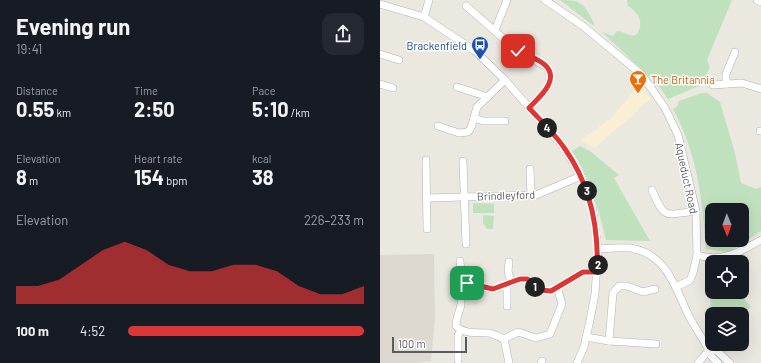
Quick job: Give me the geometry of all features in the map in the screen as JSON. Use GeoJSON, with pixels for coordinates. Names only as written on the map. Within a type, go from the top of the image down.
{"type":"FeatureCollection","features":[{"type":"Feature","properties":{"kind":"street"},"geometry":{"type":"LineString","coordinates":[[424,17],[429,0]]}},
{"type":"Feature","properties":{"kind":"street"},"geometry":{"type":"LineString","coordinates":[[495,30],[506,0]]}},
{"type":"Feature","properties":{"kind":"street","name":"Aqueduct Road"},"geometry":{"type":"LineString","coordinates":[[544,0],[583,26],[642,75],[665,108],[678,135],[684,152],[696,211],[697,255],[690,280],[676,287]]}},
{"type":"Feature","properties":{"kind":"street"},"geometry":{"type":"LineString","coordinates":[[757,0],[761,2]]}},
{"type":"Feature","properties":{"kind":"street"},"geometry":{"type":"LineString","coordinates":[[380,4],[424,17],[475,51],[505,80],[565,149],[581,176],[592,205],[598,248],[597,272],[586,337],[577,363]]}},
{"type":"Feature","properties":{"kind":"street"},"geometry":{"type":"LineString","coordinates":[[466,6],[518,51],[546,65],[549,70],[550,80],[548,87],[529,108]]}},
{"type":"Feature","properties":{"kind":"street"},"geometry":{"type":"LineString","coordinates":[[726,84],[726,74],[735,52]]}},
{"type":"Feature","properties":{"kind":"street"},"geometry":{"type":"LineString","coordinates":[[380,54],[399,60]]}},
{"type":"Feature","properties":{"kind":"street"},"geometry":{"type":"LineString","coordinates":[[438,126],[459,133],[468,132],[471,128],[477,108],[505,80]]}},
{"type":"Feature","properties":{"kind":"street"},"geometry":{"type":"LineString","coordinates":[[713,85],[742,83],[761,89]]}},
{"type":"Feature","properties":{"kind":"street"},"geometry":{"type":"LineString","coordinates":[[380,84],[393,88]]}},
{"type":"Feature","properties":{"kind":"street"},"geometry":{"type":"LineString","coordinates":[[457,87],[488,97]]}},
{"type":"Feature","properties":{"kind":"street"},"geometry":{"type":"LineString","coordinates":[[474,118],[483,121],[505,121]]}},
{"type":"Feature","properties":{"kind":"street"},"geometry":{"type":"LineString","coordinates":[[426,160],[427,229]]}},
{"type":"Feature","properties":{"kind":"street"},"geometry":{"type":"LineString","coordinates":[[463,161],[466,244]]}},
{"type":"Feature","properties":{"kind":"street"},"geometry":{"type":"LineString","coordinates":[[530,169],[531,196]]}},
{"type":"Feature","properties":{"kind":"street","name":"Brindleyford"},"geometry":{"type":"LineString","coordinates":[[427,198],[531,196],[545,192],[581,176]]}},
{"type":"Feature","properties":{"kind":"street"},"geometry":{"type":"LineString","coordinates":[[652,190],[661,210],[669,214],[696,211]]}},
{"type":"Feature","properties":{"kind":"street"},"geometry":{"type":"LineString","coordinates":[[697,255],[715,258],[729,256],[761,240]]}},
{"type":"Feature","properties":{"kind":"street"},"geometry":{"type":"LineString","coordinates":[[598,248],[634,249],[650,255],[662,264],[676,287],[690,318],[705,343]]}},
{"type":"Feature","properties":{"kind":"street"},"geometry":{"type":"LineString","coordinates":[[460,261],[462,283],[458,292],[461,303],[456,318],[456,326],[461,331],[480,334],[487,333],[504,339],[518,332],[536,338],[550,334],[562,304],[558,287]]}},
{"type":"Feature","properties":{"kind":"street"},"geometry":{"type":"LineString","coordinates":[[507,306],[509,262]]}},
{"type":"Feature","properties":{"kind":"street"},"geometry":{"type":"LineString","coordinates":[[462,283],[493,289],[509,283],[527,279],[531,281],[539,290],[545,291],[558,287],[562,282],[583,272],[597,272]]}},
{"type":"Feature","properties":{"kind":"street"},"geometry":{"type":"LineString","coordinates":[[609,341],[613,293],[619,286],[627,286],[643,292],[655,289]]}},
{"type":"Feature","properties":{"kind":"street"},"geometry":{"type":"LineString","coordinates":[[458,360],[458,336],[461,331]]}},
{"type":"Feature","properties":{"kind":"street"},"geometry":{"type":"LineString","coordinates":[[586,337],[609,341],[656,344]]}},
{"type":"Feature","properties":{"kind":"street"},"geometry":{"type":"LineString","coordinates":[[504,339],[509,363]]}},
{"type":"Feature","properties":{"kind":"street"},"geometry":{"type":"LineString","coordinates":[[698,363],[708,351]]}},
{"type":"Feature","properties":{"kind":"street"},"geometry":{"type":"LineString","coordinates":[[709,351],[711,356],[718,363]]}},
{"type":"Feature","properties":{"kind":"street"},"geometry":{"type":"LineString","coordinates":[[717,351],[730,363]]}},
{"type":"Feature","properties":{"kind":"shaded area"},"geometry":{"type":"Polygon","coordinates":[[[639,85],[652,99],[638,108],[639,110],[594,148],[581,140],[610,119],[639,85]]]}},
{"type":"Feature","properties":{"kind":"shaded area"},"geometry":{"type":"Polygon","coordinates":[[[434,254],[435,319],[431,361],[417,363],[380,363],[380,255],[434,254]]]}},
{"type":"Feature","properties":{"kind":"green space"},"geometry":{"type":"Polygon","coordinates":[[[560,0],[573,1],[582,4],[591,17],[594,26],[560,0]]]}},
{"type":"Feature","properties":{"kind":"green space"},"geometry":{"type":"Polygon","coordinates":[[[627,0],[732,0],[707,60],[710,68],[701,85],[668,99],[659,86],[602,32],[613,36],[617,31],[636,35],[640,27],[640,19],[638,15],[628,6],[627,0]]]}},
{"type":"Feature","properties":{"kind":"green space"},"geometry":{"type":"Polygon","coordinates":[[[702,93],[707,93],[720,102],[735,153],[741,183],[756,189],[761,187],[761,231],[749,239],[749,203],[705,203],[705,237],[703,212],[697,178],[688,143],[673,109],[677,107],[679,101],[702,93]]]}},
{"type":"Feature","properties":{"kind":"green space"},"geometry":{"type":"Polygon","coordinates":[[[580,146],[590,151],[619,175],[614,178],[650,241],[606,240],[589,183],[572,151],[580,146]]]}},
{"type":"Feature","properties":{"kind":"green space"},"geometry":{"type":"Polygon","coordinates":[[[473,203],[494,204],[494,213],[473,213],[473,203]]]}},
{"type":"Feature","properties":{"kind":"green space"},"geometry":{"type":"Polygon","coordinates":[[[483,215],[494,216],[493,229],[487,229],[483,223],[483,215]]]}},
{"type":"Feature","properties":{"kind":"green space"},"geometry":{"type":"Polygon","coordinates":[[[706,247],[737,247],[729,252],[706,249],[706,247]]]}},
{"type":"Feature","properties":{"kind":"green space"},"geometry":{"type":"Polygon","coordinates":[[[710,299],[744,299],[751,307],[749,309],[749,307],[711,307],[710,299]]]}},
{"type":"Feature","properties":{"kind":"place","name":"Brackenfield"},"geometry":{"type":"Point","coordinates":[480,60]}},
{"type":"Feature","properties":{"kind":"place","name":"The Britannia"},"geometry":{"type":"Point","coordinates":[638,94]}},
{"type":"Feature","properties":{"kind":"route"},"geometry":{"type":"LineString","coordinates":[[467,283],[493,289],[503,287],[520,279],[527,279],[531,281],[539,290],[551,291],[558,287],[562,282],[583,272],[597,272],[597,231],[592,205],[581,176],[565,149],[529,108],[548,87],[550,80],[549,70],[546,65],[518,51]]}}]}
